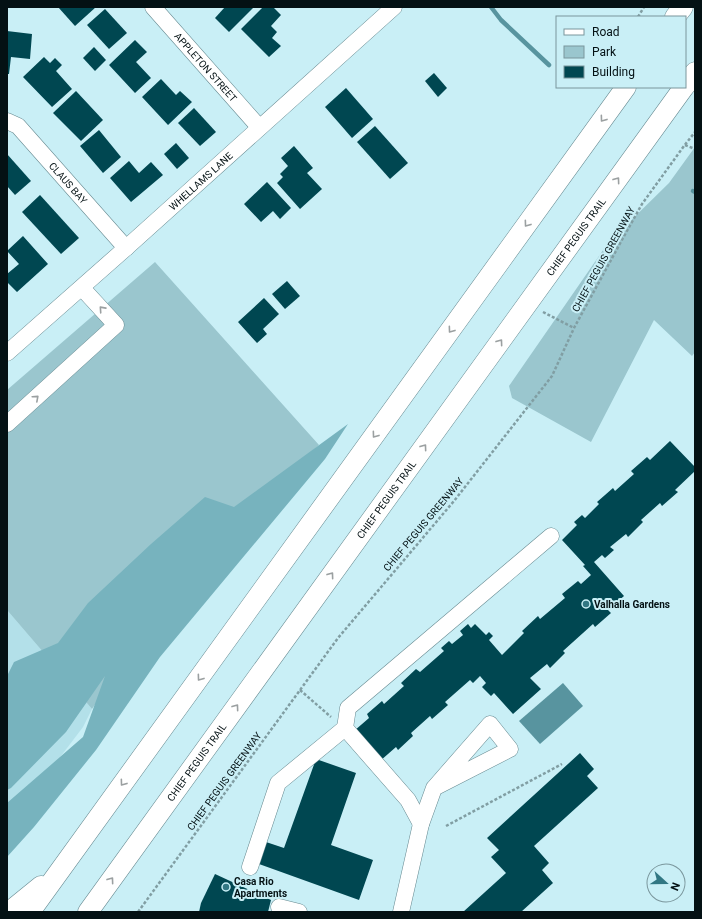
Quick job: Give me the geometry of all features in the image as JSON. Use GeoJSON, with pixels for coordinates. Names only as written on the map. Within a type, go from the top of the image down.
{"type":"FeatureCollection","features":[{"type":"Feature","properties":{"kind":"main road"},"geometry":{"type":"LineString","coordinates":[[676,16],[682,7]]}},
{"type":"Feature","properties":{"kind":"main road","name":"CHIEF PEGUIS TRAIL"},"geometry":{"type":"LineString","coordinates":[[686,83],[695,72]]}},
{"type":"Feature","properties":{"kind":"main road"},"geometry":{"type":"LineString","coordinates":[[30,912],[625,88]]}},
{"type":"Feature","properties":{"kind":"main road","name":"CHIEF PEGUIS TRAIL"},"geometry":{"type":"LineString","coordinates":[[88,912],[683,88]]}},
{"type":"Feature","properties":{"kind":"main road"},"geometry":{"type":"LineString","coordinates":[[8,912],[61,869]]}},
{"type":"Feature","properties":{"kind":"street","name":"APPLETON STREET"},"geometry":{"type":"LineString","coordinates":[[153,7],[259,127]]}},
{"type":"Feature","properties":{"kind":"street","name":"WHELLAMS LANE"},"geometry":{"type":"LineString","coordinates":[[7,353],[82,288],[394,7]]}},
{"type":"Feature","properties":{"kind":"street","name":"CLAUS BAY"},"geometry":{"type":"LineString","coordinates":[[7,121],[18,126],[126,248]]}},
{"type":"Feature","properties":{"kind":"street"},"geometry":{"type":"LineString","coordinates":[[7,424],[116,325],[82,288]]}},
{"type":"Feature","properties":{"kind":"street"},"geometry":{"type":"LineString","coordinates":[[250,867],[278,783],[345,728],[348,708],[551,536]]}},
{"type":"Feature","properties":{"kind":"street"},"geometry":{"type":"LineString","coordinates":[[401,912],[421,824],[434,788],[490,724],[510,749],[434,788]]}},
{"type":"Feature","properties":{"kind":"street"},"geometry":{"type":"LineString","coordinates":[[345,728],[408,800],[421,824]]}},
{"type":"Feature","properties":{"kind":"street"},"geometry":{"type":"LineString","coordinates":[[279,907],[299,912]]}},
{"type":"Feature","properties":{"kind":"path"},"geometry":{"type":"LineString","coordinates":[[639,16],[644,7]]}},
{"type":"Feature","properties":{"kind":"path","name":"CHIEF PEGUIS GREENWAY"},"geometry":{"type":"LineString","coordinates":[[138,912],[338,638],[454,501],[552,376],[574,328],[642,204],[695,132]]}},
{"type":"Feature","properties":{"kind":"path"},"geometry":{"type":"LineString","coordinates":[[685,145],[695,149]]}},
{"type":"Feature","properties":{"kind":"path"},"geometry":{"type":"LineString","coordinates":[[528,303],[552,318],[574,328]]}},
{"type":"Feature","properties":{"kind":"path"},"geometry":{"type":"LineString","coordinates":[[300,690],[345,728]]}},
{"type":"Feature","properties":{"kind":"path"},"geometry":{"type":"LineString","coordinates":[[446,826],[562,764]]}},
{"type":"Feature","properties":{"kind":"shaded area"},"geometry":{"type":"Polygon","coordinates":[[[348,424],[325,459],[160,657],[96,750],[34,827],[7,857],[7,803],[83,737],[105,676],[66,732],[11,788],[7,790],[7,676],[14,662],[58,643],[88,603],[151,544],[205,497],[234,507],[348,424]]]}},
{"type":"Feature","properties":{"kind":"shaded area"},"geometry":{"type":"Polygon","coordinates":[[[7,610],[92,709],[83,727],[42,780],[7,817],[7,610]]]}},
{"type":"Feature","properties":{"kind":"shaded area"},"geometry":{"type":"Polygon","coordinates":[[[563,683],[583,706],[540,744],[519,721],[563,683]]]}},
{"type":"Feature","properties":{"kind":"green space"},"geometry":{"type":"Polygon","coordinates":[[[695,147],[695,352],[692,356],[654,320],[591,442],[512,398],[509,386],[608,243],[669,183],[695,147]]]}},
{"type":"Feature","properties":{"kind":"green space"},"geometry":{"type":"Polygon","coordinates":[[[155,262],[319,445],[245,512],[163,607],[92,709],[7,610],[7,390],[155,262]]]}},
{"type":"Feature","properties":{"kind":"building"},"geometry":{"type":"Polygon","coordinates":[[[58,7],[96,7],[75,26],[58,7]]]}},
{"type":"Feature","properties":{"kind":"building"},"geometry":{"type":"Polygon","coordinates":[[[225,7],[254,7],[229,32],[215,18],[225,7]]]}},
{"type":"Feature","properties":{"kind":"building"},"geometry":{"type":"Polygon","coordinates":[[[263,7],[273,7],[281,15],[271,26],[277,32],[272,38],[281,46],[269,57],[241,29],[263,7]]]}},
{"type":"Feature","properties":{"kind":"building"},"geometry":{"type":"Polygon","coordinates":[[[105,9],[127,33],[109,49],[87,25],[105,9]]]}},
{"type":"Feature","properties":{"kind":"building"},"geometry":{"type":"Polygon","coordinates":[[[7,31],[32,34],[30,59],[11,57],[9,74],[7,74],[7,31]]]}},
{"type":"Feature","properties":{"kind":"building"},"geometry":{"type":"Polygon","coordinates":[[[135,40],[147,52],[136,62],[151,78],[135,93],[109,65],[135,40]]]}},
{"type":"Feature","properties":{"kind":"building"},"geometry":{"type":"Polygon","coordinates":[[[94,47],[106,60],[95,71],[83,58],[94,47]]]}},
{"type":"Feature","properties":{"kind":"building"},"geometry":{"type":"Polygon","coordinates":[[[44,57],[50,63],[55,58],[62,65],[56,71],[72,89],[52,107],[23,77],[44,57]]]}},
{"type":"Feature","properties":{"kind":"building"},"geometry":{"type":"Polygon","coordinates":[[[434,73],[447,88],[438,97],[425,81],[434,73]]]}},
{"type":"Feature","properties":{"kind":"building"},"geometry":{"type":"Polygon","coordinates":[[[161,79],[176,95],[180,91],[192,102],[168,125],[142,97],[161,79]]]}},
{"type":"Feature","properties":{"kind":"building"},"geometry":{"type":"Polygon","coordinates":[[[346,88],[373,119],[352,138],[325,107],[346,88]]]}},
{"type":"Feature","properties":{"kind":"building"},"geometry":{"type":"Polygon","coordinates":[[[76,91],[103,120],[81,141],[53,113],[76,91]]]}},
{"type":"Feature","properties":{"kind":"building"},"geometry":{"type":"Polygon","coordinates":[[[194,108],[216,132],[200,146],[178,123],[194,108]]]}},
{"type":"Feature","properties":{"kind":"building"},"geometry":{"type":"Polygon","coordinates":[[[375,126],[408,163],[390,179],[357,142],[375,126]]]}},
{"type":"Feature","properties":{"kind":"building"},"geometry":{"type":"Polygon","coordinates":[[[99,130],[121,157],[103,173],[80,146],[99,130]]]}},
{"type":"Feature","properties":{"kind":"building"},"geometry":{"type":"Polygon","coordinates":[[[176,143],[189,158],[177,169],[164,154],[176,143]]]}},
{"type":"Feature","properties":{"kind":"building"},"geometry":{"type":"Polygon","coordinates":[[[294,146],[313,168],[307,173],[322,189],[300,209],[277,183],[283,177],[280,174],[288,166],[281,158],[294,146]]]}},
{"type":"Feature","properties":{"kind":"building"},"geometry":{"type":"Polygon","coordinates":[[[7,154],[31,181],[15,195],[7,186],[7,154]]]}},
{"type":"Feature","properties":{"kind":"building"},"geometry":{"type":"Polygon","coordinates":[[[129,161],[139,173],[151,162],[163,175],[131,202],[110,178],[129,161]]]}},
{"type":"Feature","properties":{"kind":"building"},"geometry":{"type":"Polygon","coordinates":[[[267,182],[291,208],[280,219],[273,211],[261,222],[244,204],[267,182]]]}},
{"type":"Feature","properties":{"kind":"building"},"geometry":{"type":"Polygon","coordinates":[[[40,195],[79,238],[61,254],[22,212],[40,195]]]}},
{"type":"Feature","properties":{"kind":"building"},"geometry":{"type":"Polygon","coordinates":[[[23,236],[48,264],[17,292],[7,282],[7,274],[19,264],[7,251],[23,236]]]}},
{"type":"Feature","properties":{"kind":"building"},"geometry":{"type":"Polygon","coordinates":[[[287,281],[300,296],[285,309],[272,294],[287,281]]]}},
{"type":"Feature","properties":{"kind":"building"},"geometry":{"type":"Polygon","coordinates":[[[264,298],[279,314],[263,329],[267,334],[257,343],[238,322],[264,298]]]}},
{"type":"Feature","properties":{"kind":"building","name":"Valhalla Gardens"},"geometry":{"type":"Polygon","coordinates":[[[670,441],[695,467],[695,471],[675,490],[678,492],[662,506],[660,503],[641,520],[643,522],[628,537],[626,534],[610,547],[614,550],[605,558],[602,555],[594,562],[624,596],[608,610],[611,613],[595,627],[593,624],[563,651],[565,653],[550,668],[547,664],[530,678],[541,689],[513,714],[494,693],[491,696],[482,687],[486,683],[480,676],[473,683],[470,680],[445,702],[448,705],[432,719],[430,716],[411,733],[413,736],[398,750],[396,747],[380,761],[354,731],[369,718],[367,714],[382,701],[384,704],[404,686],[401,683],[416,669],[420,672],[444,651],[441,648],[449,641],[452,644],[463,635],[460,631],[468,624],[471,628],[475,624],[486,635],[489,632],[493,636],[489,640],[502,655],[524,633],[522,631],[538,616],[540,619],[565,598],[562,594],[578,581],[581,584],[591,575],[583,566],[585,565],[562,540],[577,525],[574,522],[582,515],[585,518],[599,504],[597,502],[613,488],[615,491],[634,474],[631,471],[647,457],[650,460],[670,441]]]}},
{"type":"Feature","properties":{"kind":"building"},"geometry":{"type":"Polygon","coordinates":[[[580,753],[594,769],[587,776],[598,788],[534,846],[549,863],[542,870],[553,883],[521,912],[463,912],[506,873],[491,857],[499,850],[487,838],[580,753]]]}},
{"type":"Feature","properties":{"kind":"building"},"geometry":{"type":"Polygon","coordinates":[[[316,759],[356,773],[331,845],[373,860],[359,900],[259,864],[266,842],[284,848],[316,759]]]}},
{"type":"Feature","properties":{"kind":"building","name":"Casa Rio Apartments"},"geometry":{"type":"Polygon","coordinates":[[[215,874],[271,900],[268,912],[199,912],[201,903],[215,874]]]}},
{"type":"Feature","properties":{"kind":"waterway"},"geometry":{"type":"LineString","coordinates":[[491,7],[501,20],[549,65]]}},
{"type":"Feature","properties":{"kind":"place","name":"Valhalla Gardens"},"geometry":{"type":"Point","coordinates":[586,604]}},
{"type":"Feature","properties":{"kind":"place","name":"Casa Rio Apartments"},"geometry":{"type":"Point","coordinates":[226,887]}}]}
